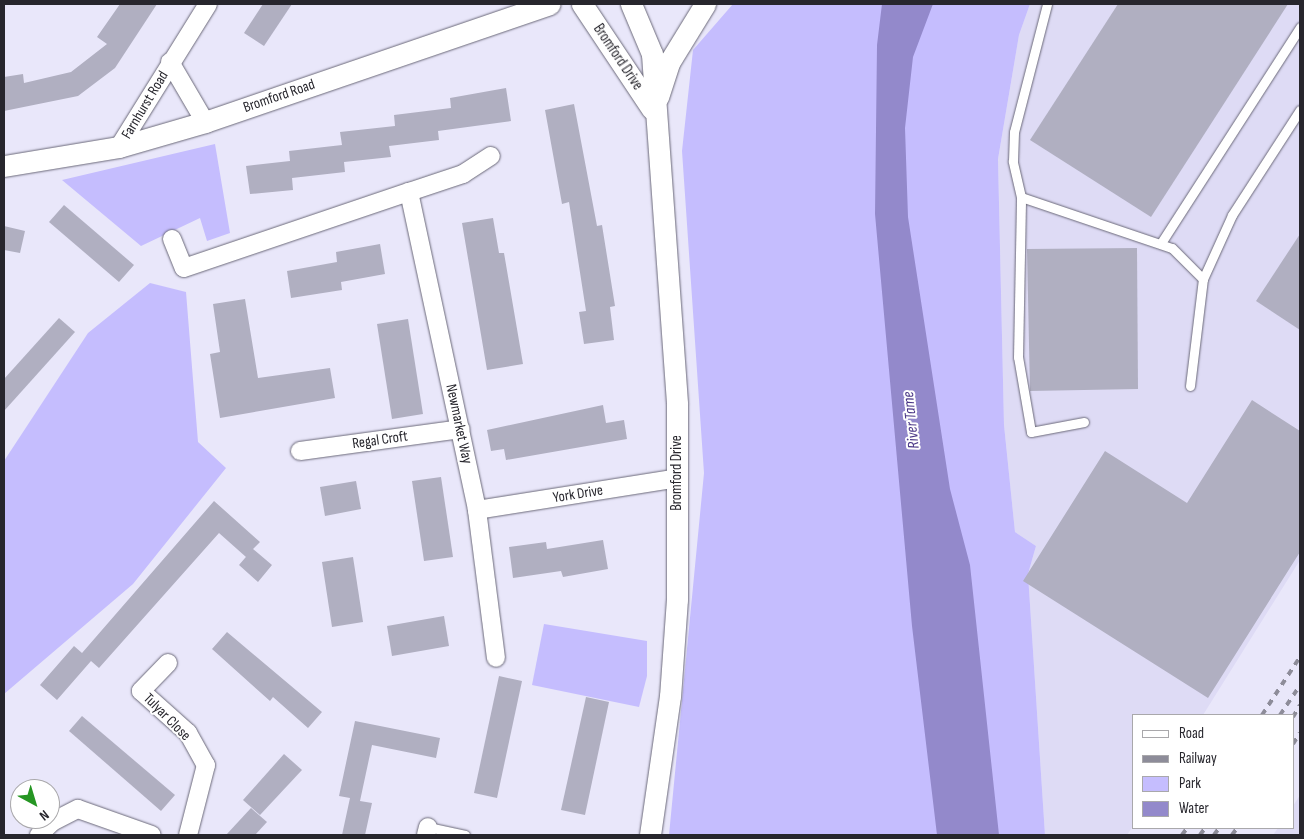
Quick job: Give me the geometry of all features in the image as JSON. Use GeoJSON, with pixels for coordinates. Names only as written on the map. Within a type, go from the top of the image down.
{"type":"FeatureCollection","features":[{"type":"Feature","properties":{"kind":"street","name":"Farnhurst Road"},"geometry":{"type":"LineString","coordinates":[[119,147],[170,62],[208,4]]}},
{"type":"Feature","properties":{"kind":"street","name":"Bromford Road"},"geometry":{"type":"LineString","coordinates":[[4,166],[119,147],[205,122],[549,4]]}},
{"type":"Feature","properties":{"kind":"street","name":"Bromford Drive"},"geometry":{"type":"LineString","coordinates":[[582,4],[653,111]]}},
{"type":"Feature","properties":{"kind":"street","name":"Bromford Drive"},"geometry":{"type":"LineString","coordinates":[[631,4],[652,54],[653,111],[671,308],[678,478],[677,599],[670,696],[650,835]]}},
{"type":"Feature","properties":{"kind":"street","name":"Bromford Drive"},"geometry":{"type":"LineString","coordinates":[[653,111],[670,61],[705,4]]}},
{"type":"Feature","properties":{"kind":"street","name":"Farnhurst Road"},"geometry":{"type":"LineString","coordinates":[[170,62],[205,122]]}},
{"type":"Feature","properties":{"kind":"street"},"geometry":{"type":"LineString","coordinates":[[172,239],[184,268],[463,174],[491,156]]}},
{"type":"Feature","properties":{"kind":"street","name":"Newmarket Way"},"geometry":{"type":"LineString","coordinates":[[408,192],[478,510],[496,658]]}},
{"type":"Feature","properties":{"kind":"street","name":"Regal Croft"},"geometry":{"type":"LineString","coordinates":[[300,451],[460,429]]}},
{"type":"Feature","properties":{"kind":"street","name":"York Drive"},"geometry":{"type":"LineString","coordinates":[[478,510],[678,478]]}},
{"type":"Feature","properties":{"kind":"street","name":"Tulyar Close"},"geometry":{"type":"LineString","coordinates":[[168,663],[141,691],[188,733],[206,765],[188,835]]}},
{"type":"Feature","properties":{"kind":"street"},"geometry":{"type":"LineString","coordinates":[[39,835],[52,822],[78,809],[152,835]]}},
{"type":"Feature","properties":{"kind":"lane"},"geometry":{"type":"LineString","coordinates":[[1047,4],[1014,132],[1013,161],[1021,198],[1018,357],[1031,432],[1084,422]]}},
{"type":"Feature","properties":{"kind":"lane"},"geometry":{"type":"LineString","coordinates":[[1160,243],[1300,27]]}},
{"type":"Feature","properties":{"kind":"lane"},"geometry":{"type":"LineString","coordinates":[[1190,386],[1203,279],[1232,215],[1300,110]]}},
{"type":"Feature","properties":{"kind":"lane"},"geometry":{"type":"LineString","coordinates":[[1021,198],[1172,248],[1203,279]]}},
{"type":"Feature","properties":{"kind":"lane"},"geometry":{"type":"LineString","coordinates":[[427,831],[465,835]]}},
{"type":"Feature","properties":{"kind":"shaded area"},"geometry":{"type":"Polygon","coordinates":[[[1030,4],[1300,4],[1300,560],[1204,714],[1132,714],[1132,828],[1127,835],[1045,835],[1028,574],[1036,546],[1015,532],[1004,425],[998,159],[1019,35],[1030,4]]]}},
{"type":"Feature","properties":{"kind":"shaded area"},"geometry":{"type":"Polygon","coordinates":[[[1300,795],[1300,835],[1273,835],[1277,829],[1294,829],[1294,804],[1300,795]]]}},
{"type":"Feature","properties":{"kind":"green space"},"geometry":{"type":"Polygon","coordinates":[[[733,4],[1030,4],[1019,35],[998,159],[1004,425],[1015,532],[1036,546],[1028,574],[1045,835],[669,835],[704,473],[682,151],[693,50],[733,4]]]}},
{"type":"Feature","properties":{"kind":"green space"},"geometry":{"type":"Polygon","coordinates":[[[215,144],[230,233],[207,241],[200,218],[141,246],[62,180],[215,144]]]}},
{"type":"Feature","properties":{"kind":"green space"},"geometry":{"type":"Polygon","coordinates":[[[150,283],[186,292],[198,442],[226,468],[133,584],[4,694],[4,461],[88,333],[150,283]]]}},
{"type":"Feature","properties":{"kind":"green space"},"geometry":{"type":"Polygon","coordinates":[[[544,624],[647,641],[647,676],[639,707],[532,685],[544,624]]]}},
{"type":"Feature","properties":{"kind":"water","name":"River Tame"},"geometry":{"type":"Polygon","coordinates":[[[882,4],[933,4],[913,57],[905,128],[908,217],[950,489],[970,565],[999,835],[937,835],[912,626],[875,214],[877,45],[882,4]]]}},
{"type":"Feature","properties":{"kind":"building"},"geometry":{"type":"Polygon","coordinates":[[[120,4],[157,4],[115,68],[78,96],[4,111],[4,77],[23,74],[24,83],[71,72],[107,44],[97,37],[120,4]]]}},
{"type":"Feature","properties":{"kind":"building"},"geometry":{"type":"Polygon","coordinates":[[[263,4],[292,4],[264,46],[244,33],[263,4]]]}},
{"type":"Feature","properties":{"kind":"building"},"geometry":{"type":"Polygon","coordinates":[[[1118,4],[1288,4],[1151,217],[1030,140],[1118,4]]]}},
{"type":"Feature","properties":{"kind":"building"},"geometry":{"type":"Polygon","coordinates":[[[506,88],[511,121],[438,131],[439,140],[389,146],[391,157],[344,162],[345,172],[292,178],[293,190],[250,194],[246,166],[290,161],[289,151],[342,145],[340,132],[395,126],[394,115],[451,108],[450,98],[506,88]]]}},
{"type":"Feature","properties":{"kind":"building"},"geometry":{"type":"Polygon","coordinates":[[[574,104],[597,226],[602,225],[615,306],[610,307],[614,340],[584,344],[579,312],[586,311],[569,202],[562,204],[545,110],[574,104]]]}},
{"type":"Feature","properties":{"kind":"building"},"geometry":{"type":"Polygon","coordinates":[[[64,205],[134,265],[119,282],[49,222],[64,205]]]}},
{"type":"Feature","properties":{"kind":"building"},"geometry":{"type":"Polygon","coordinates":[[[493,218],[499,253],[504,253],[523,364],[487,370],[462,223],[493,218]]]}},
{"type":"Feature","properties":{"kind":"building"},"geometry":{"type":"Polygon","coordinates":[[[4,226],[25,231],[20,253],[4,250],[4,226]]]}},
{"type":"Feature","properties":{"kind":"building"},"geometry":{"type":"Polygon","coordinates":[[[1300,234],[1300,330],[1256,301],[1300,234]]]}},
{"type":"Feature","properties":{"kind":"building"},"geometry":{"type":"Polygon","coordinates":[[[380,244],[385,274],[341,282],[342,290],[291,298],[287,271],[337,262],[336,252],[380,244]]]}},
{"type":"Feature","properties":{"kind":"building"},"geometry":{"type":"Polygon","coordinates":[[[1137,248],[1138,389],[1030,391],[1027,249],[1137,248]]]}},
{"type":"Feature","properties":{"kind":"building"},"geometry":{"type":"Polygon","coordinates":[[[245,299],[258,378],[330,368],[335,398],[220,418],[210,354],[220,352],[213,304],[245,299]]]}},
{"type":"Feature","properties":{"kind":"building"},"geometry":{"type":"Polygon","coordinates":[[[59,318],[75,332],[4,411],[4,379],[59,318]]]}},
{"type":"Feature","properties":{"kind":"building"},"geometry":{"type":"Polygon","coordinates":[[[408,319],[423,414],[392,419],[377,324],[408,319]]]}},
{"type":"Feature","properties":{"kind":"building"},"geometry":{"type":"Polygon","coordinates":[[[1252,400],[1300,431],[1300,552],[1208,698],[1023,581],[1105,451],[1187,503],[1252,400]]]}},
{"type":"Feature","properties":{"kind":"building"},"geometry":{"type":"Polygon","coordinates":[[[603,405],[606,423],[624,420],[627,439],[506,460],[504,449],[491,451],[487,430],[603,405]]]}},
{"type":"Feature","properties":{"kind":"building"},"geometry":{"type":"Polygon","coordinates":[[[441,477],[453,557],[424,561],[412,481],[441,477]]]}},
{"type":"Feature","properties":{"kind":"building"},"geometry":{"type":"Polygon","coordinates":[[[356,481],[361,509],[325,516],[320,487],[356,481]]]}},
{"type":"Feature","properties":{"kind":"building"},"geometry":{"type":"Polygon","coordinates":[[[214,501],[260,542],[253,549],[272,565],[258,582],[239,565],[246,557],[219,533],[99,668],[91,661],[57,700],[40,685],[74,646],[82,653],[214,501]]]}},
{"type":"Feature","properties":{"kind":"building"},"geometry":{"type":"Polygon","coordinates":[[[603,540],[608,569],[563,577],[561,571],[513,578],[509,547],[546,542],[547,549],[603,540]]]}},
{"type":"Feature","properties":{"kind":"building"},"geometry":{"type":"Polygon","coordinates":[[[353,557],[363,622],[332,627],[322,562],[353,557]]]}},
{"type":"Feature","properties":{"kind":"building"},"geometry":{"type":"Polygon","coordinates":[[[444,616],[449,646],[392,656],[387,626],[444,616]]]}},
{"type":"Feature","properties":{"kind":"building"},"geometry":{"type":"Polygon","coordinates":[[[227,632],[322,712],[308,728],[273,697],[270,701],[212,649],[227,632]]]}},
{"type":"Feature","properties":{"kind":"building"},"geometry":{"type":"Polygon","coordinates":[[[499,676],[522,681],[497,798],[474,793],[499,676]]]}},
{"type":"Feature","properties":{"kind":"building"},"geometry":{"type":"Polygon","coordinates":[[[586,697],[609,702],[585,815],[561,810],[586,697]]]}},
{"type":"Feature","properties":{"kind":"building"},"geometry":{"type":"Polygon","coordinates":[[[82,716],[175,795],[161,811],[69,731],[82,716]]]}},
{"type":"Feature","properties":{"kind":"building"},"geometry":{"type":"Polygon","coordinates":[[[355,721],[440,738],[436,758],[372,745],[360,801],[372,803],[365,835],[342,835],[350,798],[339,796],[355,721]]]}},
{"type":"Feature","properties":{"kind":"building"},"geometry":{"type":"Polygon","coordinates":[[[284,754],[302,770],[260,815],[243,800],[284,754]]]}},
{"type":"Feature","properties":{"kind":"building"},"geometry":{"type":"Polygon","coordinates":[[[251,808],[267,822],[255,835],[226,835],[251,808]]]}},
{"type":"Feature","properties":{"kind":"railway"},"geometry":{"type":"LineString","coordinates":[[1263,714],[1300,657]]}},
{"type":"Feature","properties":{"kind":"railway"},"geometry":{"type":"LineString","coordinates":[[1281,714],[1300,685]]}},
{"type":"Feature","properties":{"kind":"railway"},"geometry":{"type":"LineString","coordinates":[[1294,715],[1300,705]]}},
{"type":"Feature","properties":{"kind":"railway"},"geometry":{"type":"LineString","coordinates":[[1294,742],[1300,733]]}},
{"type":"Feature","properties":{"kind":"railway"},"geometry":{"type":"LineString","coordinates":[[1182,835],[1186,829]]}},
{"type":"Feature","properties":{"kind":"railway"},"geometry":{"type":"LineString","coordinates":[[1200,835],[1204,829]]}},
{"type":"Feature","properties":{"kind":"railway"},"geometry":{"type":"LineString","coordinates":[[1214,835],[1218,829]]}},
{"type":"Feature","properties":{"kind":"railway"},"geometry":{"type":"LineString","coordinates":[[1232,835],[1236,829]]}}]}
